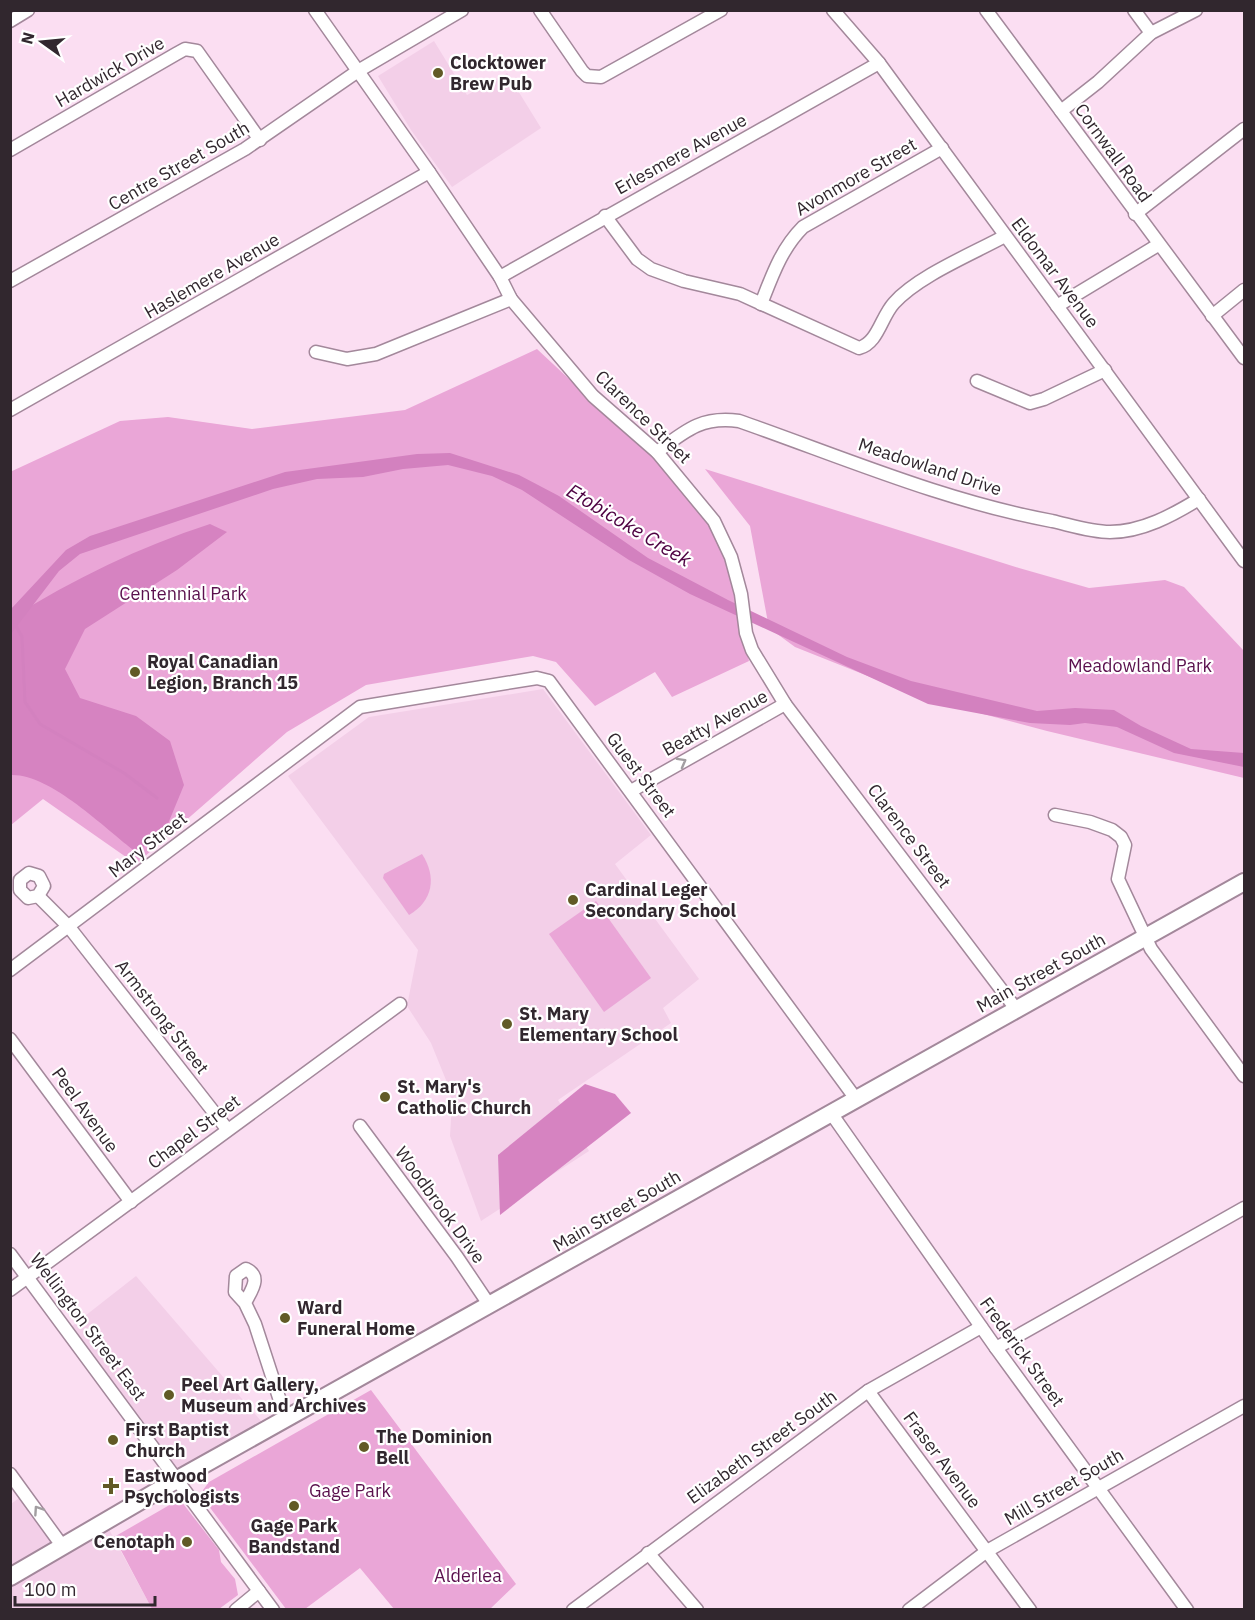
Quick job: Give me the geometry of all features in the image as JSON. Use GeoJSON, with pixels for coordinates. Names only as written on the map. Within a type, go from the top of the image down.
{"type":"FeatureCollection","features":[{"type":"Feature","properties":{"kind":"main road","name":"Main Street South"},"geometry":{"type":"LineString","coordinates":[[10,1577],[178,1479],[1245,882]]}},
{"type":"Feature","properties":{"kind":"street"},"geometry":{"type":"LineString","coordinates":[[10,21],[28,10]]}},
{"type":"Feature","properties":{"kind":"street","name":"Clarence Street"},"geometry":{"type":"LineString","coordinates":[[315,10],[429,172],[500,277],[511,299],[593,396],[657,452],[714,521],[731,557],[741,594],[746,633],[761,669],[784,705],[819,747],[1016,1009]]}},
{"type":"Feature","properties":{"kind":"street","name":"Centre Street South"},"geometry":{"type":"LineString","coordinates":[[10,281],[260,140],[358,71],[462,10]]}},
{"type":"Feature","properties":{"kind":"street"},"geometry":{"type":"LineString","coordinates":[[540,10],[582,71],[594,77],[601,77],[721,10]]}},
{"type":"Feature","properties":{"kind":"street","name":"Eldomar Avenue"},"geometry":{"type":"LineString","coordinates":[[833,10],[879,63],[1245,561]]}},
{"type":"Feature","properties":{"kind":"street","name":"Cornwall Road"},"geometry":{"type":"LineString","coordinates":[[986,10],[1158,245],[1245,358]]}},
{"type":"Feature","properties":{"kind":"street"},"geometry":{"type":"LineString","coordinates":[[1134,10],[1151,33]]}},
{"type":"Feature","properties":{"kind":"street"},"geometry":{"type":"LineString","coordinates":[[1061,111],[1098,82],[1151,33],[1196,10]]}},
{"type":"Feature","properties":{"kind":"street","name":"Hardwick Drive"},"geometry":{"type":"LineString","coordinates":[[10,150],[185,49],[197,51],[260,140]]}},
{"type":"Feature","properties":{"kind":"street","name":"Erlesmere Avenue"},"geometry":{"type":"LineString","coordinates":[[500,277],[879,63]]}},
{"type":"Feature","properties":{"kind":"street"},"geometry":{"type":"LineString","coordinates":[[1135,214],[1245,129]]}},
{"type":"Feature","properties":{"kind":"street","name":"Avonmore Street"},"geometry":{"type":"LineString","coordinates":[[761,304],[781,255],[789,241],[803,227],[942,148]]}},
{"type":"Feature","properties":{"kind":"street","name":"Haslemere Avenue"},"geometry":{"type":"LineString","coordinates":[[10,410],[429,172]]}},
{"type":"Feature","properties":{"kind":"street"},"geometry":{"type":"LineString","coordinates":[[605,216],[637,259],[651,269],[684,281],[740,294],[859,348],[873,341],[883,317],[908,289],[1005,236]]}},
{"type":"Feature","properties":{"kind":"street"},"geometry":{"type":"LineString","coordinates":[[1057,306],[1158,245]]}},
{"type":"Feature","properties":{"kind":"street"},"geometry":{"type":"LineString","coordinates":[[1212,316],[1245,290]]}},
{"type":"Feature","properties":{"kind":"street"},"geometry":{"type":"LineString","coordinates":[[316,352],[347,359],[376,354],[511,299]]}},
{"type":"Feature","properties":{"kind":"street"},"geometry":{"type":"LineString","coordinates":[[977,381],[1030,403],[1044,399],[1105,370]]}},
{"type":"Feature","properties":{"kind":"street","name":"Meadowland Drive"},"geometry":{"type":"LineString","coordinates":[[657,452],[691,427],[708,420],[720,418],[739,421],[972,503],[1024,516],[1110,532],[1145,526],[1177,513],[1199,499]]}},
{"type":"Feature","properties":{"kind":"street","name":"Guest Street"},"geometry":{"type":"LineString","coordinates":[[307,748],[360,707],[537,678],[549,681],[856,1099]]}},
{"type":"Feature","properties":{"kind":"street","name":"Beatty Avenue"},"geometry":{"type":"LineString","coordinates":[[631,791],[784,705]]}},
{"type":"Feature","properties":{"kind":"street","name":"Mary Street"},"geometry":{"type":"LineString","coordinates":[[10,970],[307,748]]}},
{"type":"Feature","properties":{"kind":"street"},"geometry":{"type":"LineString","coordinates":[[1054,815],[1090,822],[1112,830],[1121,837],[1125,845],[1118,879],[1145,939],[1245,1076]]}},
{"type":"Feature","properties":{"kind":"street","name":"Armstrong Street"},"geometry":{"type":"LineString","coordinates":[[38,896],[69,927],[227,1129]]}},
{"type":"Feature","properties":{"kind":"street","name":"Chapel Street"},"geometry":{"type":"LineString","coordinates":[[10,1290],[400,1004]]}},
{"type":"Feature","properties":{"kind":"street","name":"Peel Avenue"},"geometry":{"type":"LineString","coordinates":[[10,1039],[131,1202]]}},
{"type":"Feature","properties":{"kind":"street","name":"Frederick Street"},"geometry":{"type":"LineString","coordinates":[[831,1113],[996,1348],[1187,1610]]}},
{"type":"Feature","properties":{"kind":"street","name":"Woodbrook Drive"},"geometry":{"type":"LineString","coordinates":[[360,1126],[457,1257],[490,1306]]}},
{"type":"Feature","properties":{"kind":"street"},"geometry":{"type":"LineString","coordinates":[[996,1348],[1245,1208]]}},
{"type":"Feature","properties":{"kind":"street","name":"Wellington Street East"},"geometry":{"type":"LineString","coordinates":[[10,1254],[273,1610]]}},
{"type":"Feature","properties":{"kind":"street"},"geometry":{"type":"LineString","coordinates":[[245,1303],[255,1324],[286,1419]]}},
{"type":"Feature","properties":{"kind":"street","name":"Elizabeth Street South"},"geometry":{"type":"LineString","coordinates":[[573,1610],[868,1391],[981,1327]]}},
{"type":"Feature","properties":{"kind":"street","name":"Fraser Avenue"},"geometry":{"type":"LineString","coordinates":[[868,1391],[1030,1610]]}},
{"type":"Feature","properties":{"kind":"street","name":"Mill Street South"},"geometry":{"type":"LineString","coordinates":[[909,1610],[987,1551],[1245,1406]]}},
{"type":"Feature","properties":{"kind":"street"},"geometry":{"type":"LineString","coordinates":[[10,1474],[63,1547]]}},
{"type":"Feature","properties":{"kind":"street"},"geometry":{"type":"LineString","coordinates":[[648,1553],[698,1610]]}},
{"type":"Feature","properties":{"kind":"street"},"geometry":{"type":"LineString","coordinates":[[236,1610],[259,1591]]}},
{"type":"Feature","properties":{"kind":"shaded area"},"geometry":{"type":"Polygon","coordinates":[[[434,41],[467,95],[507,73],[541,128],[452,187],[411,130],[378,76],[434,41]]]}},
{"type":"Feature","properties":{"kind":"shaded area"},"geometry":{"type":"Polygon","coordinates":[[[450,453],[519,475],[559,496],[648,558],[728,600],[847,657],[911,681],[1037,711],[1075,708],[1114,710],[1141,726],[1191,749],[1244,753],[1244,767],[1174,753],[1117,727],[1085,723],[1070,725],[1030,723],[928,704],[690,594],[629,560],[522,490],[492,476],[448,465],[403,469],[363,477],[317,479],[273,489],[80,554],[59,571],[11,634],[11,609],[66,550],[90,536],[285,472],[417,454],[450,453]]]}},
{"type":"Feature","properties":{"kind":"shaded area"},"geometry":{"type":"Polygon","coordinates":[[[210,524],[227,532],[177,570],[85,629],[65,669],[80,698],[136,716],[170,741],[184,785],[165,831],[136,852],[60,793],[27,777],[11,775],[11,618],[108,565],[210,524]]]}},
{"type":"Feature","properties":{"kind":"shaded area"},"geometry":{"type":"Polygon","coordinates":[[[543,689],[651,835],[615,864],[699,979],[663,1008],[671,1023],[558,1100],[589,1151],[481,1221],[450,1136],[452,1103],[448,1085],[431,1043],[407,1006],[418,950],[288,776],[369,717],[543,689]]]}},
{"type":"Feature","properties":{"kind":"shaded area"},"geometry":{"type":"Polygon","coordinates":[[[585,1084],[615,1094],[631,1113],[500,1215],[498,1155],[585,1084]]]}},
{"type":"Feature","properties":{"kind":"shaded area"},"geometry":{"type":"Polygon","coordinates":[[[136,1276],[268,1429],[178,1479],[67,1330],[136,1276]]]}},
{"type":"Feature","properties":{"kind":"shaded area"},"geometry":{"type":"Polygon","coordinates":[[[26,1493],[63,1547],[105,1522],[152,1609],[11,1609],[11,1504],[26,1493]]]}},
{"type":"Feature","properties":{"kind":"green space","name":"Centennial Park"},"geometry":{"type":"Polygon","coordinates":[[[537,349],[662,466],[717,532],[734,576],[740,626],[749,661],[672,697],[655,672],[595,706],[556,662],[533,656],[366,685],[287,732],[136,864],[43,799],[11,825],[10,472],[120,421],[168,417],[252,429],[405,410],[537,349]]]}},
{"type":"Feature","properties":{"kind":"green space","name":"Meadowland Park"},"geometry":{"type":"Polygon","coordinates":[[[705,469],[1089,588],[1165,580],[1184,587],[1244,651],[1244,778],[1047,731],[923,698],[795,647],[769,628],[750,526],[705,469]]]}},
{"type":"Feature","properties":{"kind":"green space"},"geometry":{"type":"Polygon","coordinates":[[[422,854],[430,871],[430,888],[423,903],[409,915],[383,878],[384,874],[422,854]]]}},
{"type":"Feature","properties":{"kind":"green space"},"geometry":{"type":"Polygon","coordinates":[[[596,901],[651,978],[604,1012],[549,934],[596,901]]]}},
{"type":"Feature","properties":{"kind":"green space","name":"Gage Park"},"geometry":{"type":"Polygon","coordinates":[[[371,1390],[516,1584],[490,1609],[394,1609],[360,1568],[305,1609],[286,1609],[205,1501],[203,1490],[209,1482],[371,1390]]]}},
{"type":"Feature","properties":{"kind":"green space"},"geometry":{"type":"Polygon","coordinates":[[[181,1501],[219,1550],[221,1562],[235,1579],[238,1595],[219,1609],[152,1609],[114,1537],[173,1503],[181,1501]]]}},
{"type":"Feature","properties":{"kind":"waterway","name":"Etobicoke Creek"},"geometry":{"type":"LineString","coordinates":[[15,624],[22,637],[25,702],[40,724],[124,773],[157,798]]}},
{"type":"Feature","properties":{"kind":"place","name":"Clocktower Brew Pub"},"geometry":{"type":"Point","coordinates":[438,73]}},
{"type":"Feature","properties":{"kind":"place","name":"Royal Canadian Legion, Branch 15"},"geometry":{"type":"Point","coordinates":[135,672]}},
{"type":"Feature","properties":{"kind":"place","name":"Cardinal Leger Secondary School"},"geometry":{"type":"Point","coordinates":[573,900]}},
{"type":"Feature","properties":{"kind":"place","name":"St. Mary Elementary School"},"geometry":{"type":"Point","coordinates":[507,1024]}},
{"type":"Feature","properties":{"kind":"place","name":"St. Mary's Catholic Church"},"geometry":{"type":"Point","coordinates":[385,1097]}},
{"type":"Feature","properties":{"kind":"place","name":"Ward Funeral Home"},"geometry":{"type":"Point","coordinates":[285,1318]}},
{"type":"Feature","properties":{"kind":"place","name":"Peel Art Gallery, Museum and Archives"},"geometry":{"type":"Point","coordinates":[169,1395]}},
{"type":"Feature","properties":{"kind":"place","name":"First Baptist Church"},"geometry":{"type":"Point","coordinates":[113,1440]}},
{"type":"Feature","properties":{"kind":"place","name":"The Dominion Bell"},"geometry":{"type":"Point","coordinates":[364,1447]}},
{"type":"Feature","properties":{"kind":"place","name":"Eastwood Psychologists"},"geometry":{"type":"Point","coordinates":[111,1486]}},
{"type":"Feature","properties":{"kind":"place","name":"Gage Park Bandstand"},"geometry":{"type":"Point","coordinates":[294,1506]}},
{"type":"Feature","properties":{"kind":"place","name":"Cenotaph"},"geometry":{"type":"Point","coordinates":[187,1542]}},
{"type":"Feature","properties":{"kind":"park label","name":"Alderlea"},"geometry":{"type":"Point","coordinates":[468,1576]}}]}
